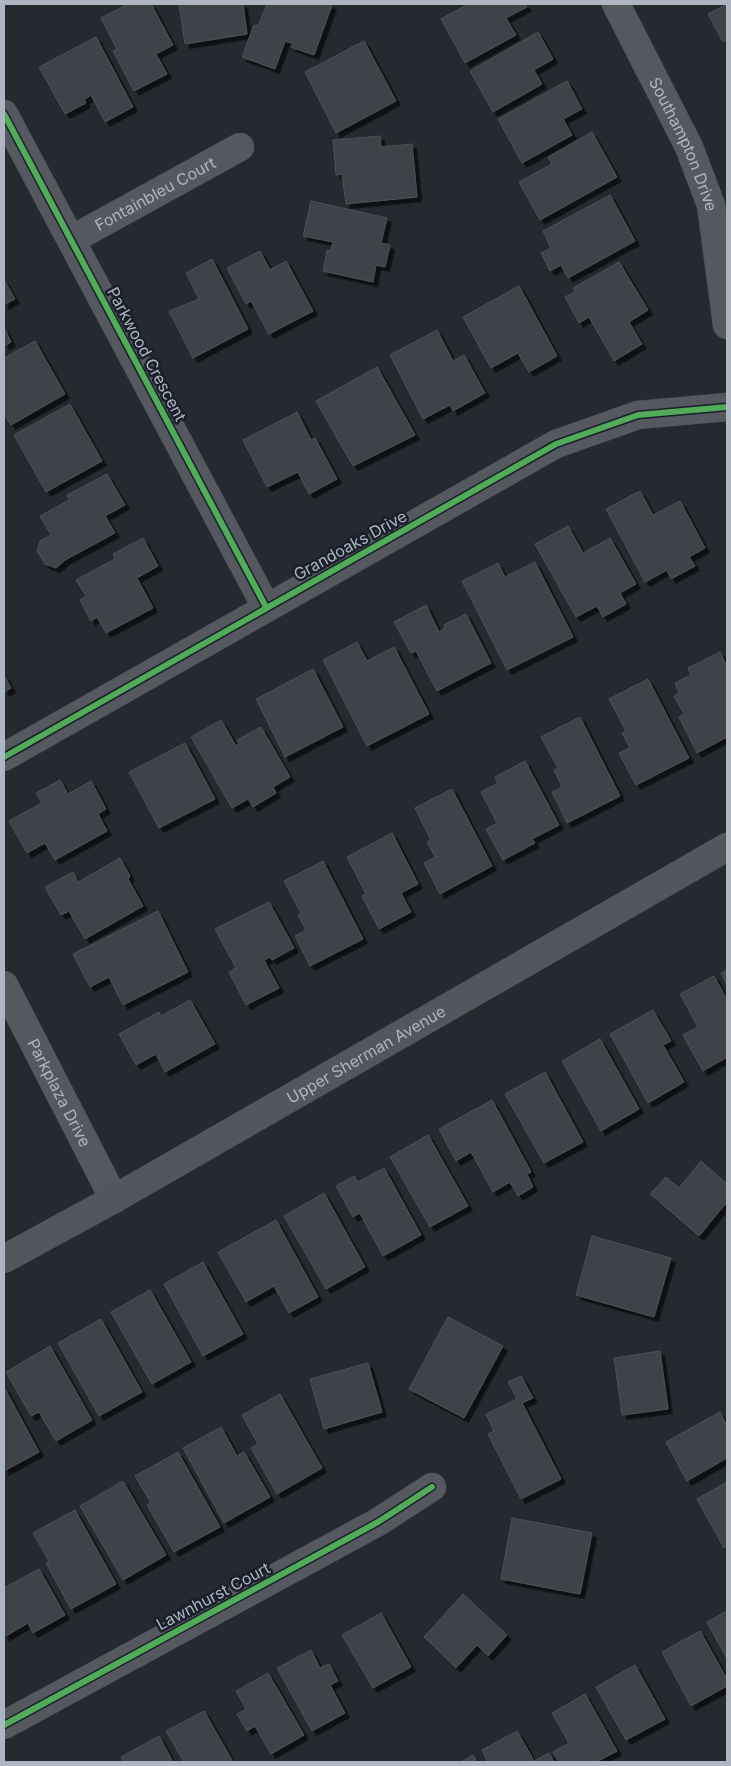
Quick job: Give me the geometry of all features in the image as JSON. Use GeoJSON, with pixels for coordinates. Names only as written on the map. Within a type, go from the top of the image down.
{"type":"FeatureCollection","features":[{"type":"Feature","properties":{"kind":"main road","name":"Upper Sherman Avenue"},"geometry":{"type":"LineString","coordinates":[[4,1260],[114,1200],[727,847]]}},
{"type":"Feature","properties":{"kind":"street","name":"Southampton Drive"},"geometry":{"type":"LineString","coordinates":[[616,4],[689,146],[711,205],[727,325]]}},
{"type":"Feature","properties":{"kind":"street","name":"Parkwood Crescent"},"geometry":{"type":"LineString","coordinates":[[4,114],[266,607]]}},
{"type":"Feature","properties":{"kind":"street","name":"Fontainbleu Court"},"geometry":{"type":"LineString","coordinates":[[71,240],[240,147]]}},
{"type":"Feature","properties":{"kind":"street","name":"Grandoaks Drive"},"geometry":{"type":"LineString","coordinates":[[4,757],[556,444],[638,415],[727,407]]}},
{"type":"Feature","properties":{"kind":"street","name":"Parkplaza Drive"},"geometry":{"type":"LineString","coordinates":[[4,985],[114,1200]]}},
{"type":"Feature","properties":{"kind":"street","name":"Lawnhurst Court"},"geometry":{"type":"LineString","coordinates":[[4,1724],[378,1522],[432,1487]]}},
{"type":"Feature","properties":{"kind":"building"},"geometry":{"type":"Polygon","coordinates":[[[128,4],[151,4],[173,45],[156,54],[167,74],[134,91],[113,51],[117,49],[101,18],[128,4]]]}},
{"type":"Feature","properties":{"kind":"building"},"geometry":{"type":"Polygon","coordinates":[[[179,4],[243,4],[247,34],[185,44],[179,4]]]}},
{"type":"Feature","properties":{"kind":"building"},"geometry":{"type":"Polygon","coordinates":[[[267,4],[332,5],[314,55],[291,47],[293,44],[285,41],[275,69],[242,57],[254,25],[258,26],[267,4]]]}},
{"type":"Feature","properties":{"kind":"building"},"geometry":{"type":"Polygon","coordinates":[[[468,4],[525,4],[527,7],[506,18],[516,35],[465,63],[441,19],[468,4]]]}},
{"type":"Feature","properties":{"kind":"building"},"geometry":{"type":"Polygon","coordinates":[[[727,4],[727,40],[723,42],[708,14],[727,4]]]}},
{"type":"Feature","properties":{"kind":"building"},"geometry":{"type":"Polygon","coordinates":[[[538,32],[553,59],[534,70],[542,84],[493,112],[470,71],[538,32]]]}},
{"type":"Feature","properties":{"kind":"building"},"geometry":{"type":"Polygon","coordinates":[[[96,37],[133,107],[105,122],[91,95],[84,100],[86,103],[65,114],[39,67],[96,37]]]}},
{"type":"Feature","properties":{"kind":"building"},"geometry":{"type":"Polygon","coordinates":[[[364,41],[396,101],[336,133],[305,72],[364,41]]]}},
{"type":"Feature","properties":{"kind":"building"},"geometry":{"type":"Polygon","coordinates":[[[567,81],[582,109],[563,119],[572,135],[522,163],[498,119],[567,81]]]}},
{"type":"Feature","properties":{"kind":"building"},"geometry":{"type":"Polygon","coordinates":[[[592,132],[617,177],[540,220],[519,182],[552,164],[548,157],[592,132]]]}},
{"type":"Feature","properties":{"kind":"building"},"geometry":{"type":"Polygon","coordinates":[[[380,136],[381,147],[412,144],[417,197],[346,204],[342,174],[336,175],[333,140],[380,136]]]}},
{"type":"Feature","properties":{"kind":"building"},"geometry":{"type":"Polygon","coordinates":[[[610,195],[635,241],[568,278],[561,265],[550,271],[541,253],[551,248],[543,231],[610,195]]]}},
{"type":"Feature","properties":{"kind":"building"},"geometry":{"type":"Polygon","coordinates":[[[311,201],[387,218],[381,243],[390,245],[385,267],[376,265],[373,282],[323,271],[327,250],[331,250],[333,242],[303,236],[311,201]]]}},
{"type":"Feature","properties":{"kind":"building"},"geometry":{"type":"Polygon","coordinates":[[[260,251],[270,270],[286,261],[313,311],[269,334],[251,301],[246,304],[227,268],[260,251]]]}},
{"type":"Feature","properties":{"kind":"building"},"geometry":{"type":"Polygon","coordinates":[[[212,259],[248,329],[193,358],[169,311],[199,299],[186,273],[212,259]]]}},
{"type":"Feature","properties":{"kind":"building"},"geometry":{"type":"Polygon","coordinates":[[[619,262],[648,310],[629,322],[642,344],[614,361],[589,317],[579,323],[565,297],[575,292],[573,288],[619,262]]]}},
{"type":"Feature","properties":{"kind":"building"},"geometry":{"type":"Polygon","coordinates":[[[4,280],[15,299],[4,305],[4,280]]]}},
{"type":"Feature","properties":{"kind":"building"},"geometry":{"type":"Polygon","coordinates":[[[519,286],[557,356],[529,372],[518,353],[491,368],[463,317],[519,286]]]}},
{"type":"Feature","properties":{"kind":"building"},"geometry":{"type":"Polygon","coordinates":[[[4,327],[11,342],[4,346],[4,327]]]}},
{"type":"Feature","properties":{"kind":"building"},"geometry":{"type":"Polygon","coordinates":[[[437,330],[453,361],[464,355],[485,393],[453,411],[450,405],[423,419],[390,355],[437,330]]]}},
{"type":"Feature","properties":{"kind":"building"},"geometry":{"type":"Polygon","coordinates":[[[35,341],[65,394],[11,425],[4,416],[4,358],[35,341]]]}},
{"type":"Feature","properties":{"kind":"building"},"geometry":{"type":"Polygon","coordinates":[[[377,367],[415,435],[353,466],[316,401],[377,367]]]}},
{"type":"Feature","properties":{"kind":"building"},"geometry":{"type":"Polygon","coordinates":[[[70,404],[102,461],[46,492],[14,435],[70,404]]]}},
{"type":"Feature","properties":{"kind":"building"},"geometry":{"type":"Polygon","coordinates":[[[297,412],[311,440],[315,438],[337,479],[309,494],[298,472],[267,487],[243,440],[297,412]]]}},
{"type":"Feature","properties":{"kind":"building"},"geometry":{"type":"Polygon","coordinates":[[[107,474],[125,505],[105,516],[115,533],[65,560],[56,568],[45,564],[37,551],[40,541],[51,535],[40,516],[69,500],[67,495],[107,474]]]}},
{"type":"Feature","properties":{"kind":"building"},"geometry":{"type":"Polygon","coordinates":[[[640,491],[653,515],[680,501],[705,548],[689,557],[695,566],[671,579],[667,570],[645,582],[606,509],[640,491]]]}},
{"type":"Feature","properties":{"kind":"building"},"geometry":{"type":"Polygon","coordinates":[[[568,526],[583,553],[610,538],[636,584],[620,593],[626,604],[603,617],[597,606],[576,617],[535,544],[568,526]]]}},
{"type":"Feature","properties":{"kind":"building"},"geometry":{"type":"Polygon","coordinates":[[[143,538],[158,566],[137,578],[153,608],[106,633],[97,617],[91,621],[80,600],[86,596],[76,580],[115,559],[113,554],[143,538]]]}},
{"type":"Feature","properties":{"kind":"building"},"geometry":{"type":"Polygon","coordinates":[[[535,562],[573,637],[507,670],[462,581],[498,563],[505,577],[535,562]]]}},
{"type":"Feature","properties":{"kind":"building"},"geometry":{"type":"Polygon","coordinates":[[[426,605],[439,632],[445,628],[444,625],[466,614],[491,663],[437,691],[416,651],[411,653],[394,622],[426,605]]]}},
{"type":"Feature","properties":{"kind":"building"},"geometry":{"type":"Polygon","coordinates":[[[357,642],[367,661],[394,647],[429,714],[367,746],[323,660],[357,642]]]}},
{"type":"Feature","properties":{"kind":"building"},"geometry":{"type":"Polygon","coordinates":[[[720,652],[727,667],[727,737],[697,753],[679,717],[684,714],[674,696],[679,693],[675,683],[691,675],[688,668],[720,652]]]}},
{"type":"Feature","properties":{"kind":"building"},"geometry":{"type":"Polygon","coordinates":[[[313,669],[343,727],[285,757],[256,699],[313,669]]]}},
{"type":"Feature","properties":{"kind":"building"},"geometry":{"type":"Polygon","coordinates":[[[4,675],[11,688],[4,692],[4,675]]]}},
{"type":"Feature","properties":{"kind":"building"},"geometry":{"type":"Polygon","coordinates":[[[648,679],[689,758],[636,785],[619,753],[630,748],[622,733],[626,731],[609,699],[648,679]]]}},
{"type":"Feature","properties":{"kind":"building"},"geometry":{"type":"Polygon","coordinates":[[[580,717],[620,796],[567,823],[552,792],[562,787],[554,770],[558,768],[541,737],[580,717]]]}},
{"type":"Feature","properties":{"kind":"building"},"geometry":{"type":"Polygon","coordinates":[[[221,720],[236,746],[239,744],[237,740],[261,727],[290,777],[273,787],[276,793],[253,807],[248,799],[232,808],[191,737],[221,720]]]}},
{"type":"Feature","properties":{"kind":"building"},"geometry":{"type":"Polygon","coordinates":[[[185,743],[215,799],[159,828],[129,772],[185,743]]]}},
{"type":"Feature","properties":{"kind":"building"},"geometry":{"type":"Polygon","coordinates":[[[525,761],[559,825],[532,839],[535,843],[503,860],[486,829],[497,823],[481,792],[498,783],[495,777],[525,761]]]}},
{"type":"Feature","properties":{"kind":"building"},"geometry":{"type":"Polygon","coordinates":[[[60,780],[68,794],[91,781],[106,809],[98,814],[107,831],[55,860],[45,843],[27,853],[9,821],[42,803],[36,793],[60,780]]]}},
{"type":"Feature","properties":{"kind":"building"},"geometry":{"type":"Polygon","coordinates":[[[452,789],[492,866],[440,894],[424,863],[435,857],[427,842],[431,840],[415,808],[452,789]]]}},
{"type":"Feature","properties":{"kind":"building"},"geometry":{"type":"Polygon","coordinates":[[[392,833],[418,884],[401,893],[411,912],[379,929],[362,896],[366,894],[347,857],[392,833]]]}},
{"type":"Feature","properties":{"kind":"building"},"geometry":{"type":"Polygon","coordinates":[[[120,858],[130,876],[128,879],[143,906],[85,939],[69,911],[61,915],[45,887],[73,872],[78,882],[120,858]]]}},
{"type":"Feature","properties":{"kind":"building"},"geometry":{"type":"Polygon","coordinates":[[[323,861],[363,939],[310,966],[295,936],[306,930],[298,915],[301,913],[284,881],[323,861]]]}},
{"type":"Feature","properties":{"kind":"building"},"geometry":{"type":"Polygon","coordinates":[[[269,902],[294,948],[272,960],[270,957],[264,960],[279,988],[246,1005],[229,972],[236,968],[215,929],[269,902]]]}},
{"type":"Feature","properties":{"kind":"building"},"geometry":{"type":"Polygon","coordinates":[[[158,911],[188,972],[123,1005],[109,977],[90,987],[73,954],[158,911]]]}},
{"type":"Feature","properties":{"kind":"building"},"geometry":{"type":"Polygon","coordinates":[[[727,970],[727,985],[721,973],[727,970]]]}},
{"type":"Feature","properties":{"kind":"building"},"geometry":{"type":"Polygon","coordinates":[[[714,976],[727,1000],[727,1057],[703,1071],[683,1035],[698,1027],[680,994],[714,976]]]}},
{"type":"Feature","properties":{"kind":"building"},"geometry":{"type":"Polygon","coordinates":[[[190,1000],[215,1044],[165,1072],[156,1054],[136,1065],[119,1034],[159,1012],[161,1016],[190,1000]]]}},
{"type":"Feature","properties":{"kind":"building"},"geometry":{"type":"Polygon","coordinates":[[[653,1010],[671,1041],[663,1045],[684,1082],[648,1103],[610,1034],[653,1010]]]}},
{"type":"Feature","properties":{"kind":"building"},"geometry":{"type":"Polygon","coordinates":[[[600,1039],[639,1109],[601,1131],[562,1061],[600,1039]]]}},
{"type":"Feature","properties":{"kind":"building"},"geometry":{"type":"Polygon","coordinates":[[[545,1072],[583,1142],[544,1163],[505,1094],[545,1072]]]}},
{"type":"Feature","properties":{"kind":"building"},"geometry":{"type":"Polygon","coordinates":[[[492,1100],[531,1172],[527,1174],[533,1187],[518,1196],[510,1182],[493,1192],[471,1152],[456,1161],[439,1129],[492,1100]]]}},
{"type":"Feature","properties":{"kind":"building"},"geometry":{"type":"Polygon","coordinates":[[[428,1135],[468,1206],[430,1227],[390,1157],[428,1135]]]}},
{"type":"Feature","properties":{"kind":"building"},"geometry":{"type":"Polygon","coordinates":[[[701,1161],[727,1184],[727,1202],[699,1236],[650,1194],[666,1177],[679,1188],[701,1161]]]}},
{"type":"Feature","properties":{"kind":"building"},"geometry":{"type":"Polygon","coordinates":[[[384,1168],[421,1235],[383,1256],[360,1213],[353,1217],[336,1186],[354,1176],[358,1182],[384,1168]]]}},
{"type":"Feature","properties":{"kind":"building"},"geometry":{"type":"Polygon","coordinates":[[[324,1193],[365,1267],[326,1289],[284,1216],[324,1193]]]}},
{"type":"Feature","properties":{"kind":"building"},"geometry":{"type":"Polygon","coordinates":[[[276,1220],[318,1297],[289,1313],[274,1286],[246,1302],[218,1252],[276,1220]]]}},
{"type":"Feature","properties":{"kind":"building"},"geometry":{"type":"Polygon","coordinates":[[[592,1236],[671,1258],[654,1317],[576,1295],[592,1236]]]}},
{"type":"Feature","properties":{"kind":"building"},"geometry":{"type":"Polygon","coordinates":[[[203,1262],[243,1334],[203,1356],[164,1284],[203,1262]]]}},
{"type":"Feature","properties":{"kind":"building"},"geometry":{"type":"Polygon","coordinates":[[[150,1290],[191,1362],[152,1384],[111,1312],[150,1290]]]}},
{"type":"Feature","properties":{"kind":"building"},"geometry":{"type":"Polygon","coordinates":[[[448,1317],[503,1346],[464,1418],[409,1389],[448,1317]]]}},
{"type":"Feature","properties":{"kind":"building"},"geometry":{"type":"Polygon","coordinates":[[[101,1319],[142,1392],[99,1416],[58,1343],[101,1319]]]}},
{"type":"Feature","properties":{"kind":"building"},"geometry":{"type":"Polygon","coordinates":[[[50,1346],[92,1420],[56,1441],[39,1412],[31,1416],[6,1372],[50,1346]]]}},
{"type":"Feature","properties":{"kind":"building"},"geometry":{"type":"Polygon","coordinates":[[[660,1351],[668,1409],[622,1415],[614,1358],[660,1351]]]}},
{"type":"Feature","properties":{"kind":"building"},"geometry":{"type":"Polygon","coordinates":[[[368,1363],[382,1412],[324,1429],[310,1379],[368,1363]]]}},
{"type":"Feature","properties":{"kind":"building"},"geometry":{"type":"Polygon","coordinates":[[[521,1376],[533,1398],[522,1403],[561,1479],[521,1499],[488,1434],[494,1431],[486,1414],[517,1399],[508,1382],[521,1376]]]}},
{"type":"Feature","properties":{"kind":"building"},"geometry":{"type":"Polygon","coordinates":[[[4,1387],[39,1452],[4,1471],[4,1387]]]}},
{"type":"Feature","properties":{"kind":"building"},"geometry":{"type":"Polygon","coordinates":[[[280,1394],[322,1468],[277,1494],[251,1448],[258,1444],[242,1415],[280,1394]]]}},
{"type":"Feature","properties":{"kind":"building"},"geometry":{"type":"Polygon","coordinates":[[[720,1412],[727,1426],[727,1458],[687,1481],[666,1442],[720,1412]]]}},
{"type":"Feature","properties":{"kind":"building"},"geometry":{"type":"Polygon","coordinates":[[[221,1427],[237,1456],[244,1452],[270,1497],[224,1523],[183,1448],[221,1427]]]}},
{"type":"Feature","properties":{"kind":"building"},"geometry":{"type":"Polygon","coordinates":[[[178,1452],[220,1527],[174,1552],[147,1505],[151,1503],[135,1476],[178,1452]]]}},
{"type":"Feature","properties":{"kind":"building"},"geometry":{"type":"Polygon","coordinates":[[[123,1481],[166,1555],[123,1580],[80,1506],[123,1481]]]}},
{"type":"Feature","properties":{"kind":"building"},"geometry":{"type":"Polygon","coordinates":[[[727,1482],[727,1546],[724,1548],[697,1499],[727,1482]]]}},
{"type":"Feature","properties":{"kind":"building"},"geometry":{"type":"Polygon","coordinates":[[[75,1510],[116,1584],[71,1609],[46,1563],[49,1561],[33,1533],[75,1510]]]}},
{"type":"Feature","properties":{"kind":"building"},"geometry":{"type":"Polygon","coordinates":[[[512,1518],[592,1533],[580,1594],[501,1579],[512,1518]]]}},
{"type":"Feature","properties":{"kind":"building"},"geometry":{"type":"Polygon","coordinates":[[[39,1569],[65,1615],[33,1633],[28,1623],[4,1637],[4,1588],[39,1569]]]}},
{"type":"Feature","properties":{"kind":"building"},"geometry":{"type":"Polygon","coordinates":[[[463,1594],[507,1635],[488,1656],[477,1645],[456,1668],[424,1637],[463,1594]]]}},
{"type":"Feature","properties":{"kind":"building"},"geometry":{"type":"Polygon","coordinates":[[[727,1611],[727,1659],[707,1622],[727,1611]]]}},
{"type":"Feature","properties":{"kind":"building"},"geometry":{"type":"Polygon","coordinates":[[[381,1613],[411,1667],[373,1688],[342,1635],[381,1613]]]}},
{"type":"Feature","properties":{"kind":"building"},"geometry":{"type":"Polygon","coordinates":[[[700,1631],[727,1679],[727,1686],[691,1706],[662,1652],[700,1631]]]}},
{"type":"Feature","properties":{"kind":"building"},"geometry":{"type":"Polygon","coordinates":[[[311,1650],[320,1668],[329,1664],[338,1681],[330,1685],[345,1713],[312,1731],[277,1668],[311,1650]]]}},
{"type":"Feature","properties":{"kind":"building"},"geometry":{"type":"Polygon","coordinates":[[[635,1665],[665,1719],[626,1740],[596,1687],[635,1665]]]}},
{"type":"Feature","properties":{"kind":"building"},"geometry":{"type":"Polygon","coordinates":[[[268,1673],[304,1735],[271,1754],[255,1726],[247,1731],[237,1714],[246,1709],[236,1691],[268,1673]]]}},
{"type":"Feature","properties":{"kind":"building"},"geometry":{"type":"Polygon","coordinates":[[[585,1694],[617,1751],[596,1762],[559,1762],[553,1752],[569,1743],[552,1713],[585,1694]]]}},
{"type":"Feature","properties":{"kind":"building"},"geometry":{"type":"Polygon","coordinates":[[[204,1711],[233,1762],[184,1762],[166,1731],[204,1711]]]}},
{"type":"Feature","properties":{"kind":"building"},"geometry":{"type":"Polygon","coordinates":[[[517,1731],[534,1761],[549,1753],[554,1762],[488,1762],[482,1750],[517,1731]]]}},
{"type":"Feature","properties":{"kind":"building"},"geometry":{"type":"Polygon","coordinates":[[[159,1736],[173,1762],[124,1762],[121,1757],[159,1736]]]}},
{"type":"Feature","properties":{"kind":"building"},"geometry":{"type":"Polygon","coordinates":[[[473,1755],[477,1762],[461,1762],[473,1755]]]}},
{"type":"Feature","properties":{"kind":"cycle path"},"geometry":{"type":"LineString","coordinates":[[4,114],[266,607]]}},
{"type":"Feature","properties":{"kind":"cycle path"},"geometry":{"type":"LineString","coordinates":[[4,757],[556,444],[638,415],[727,407]]}},
{"type":"Feature","properties":{"kind":"cycle path"},"geometry":{"type":"LineString","coordinates":[[4,1725],[378,1522],[432,1487]]}}]}
